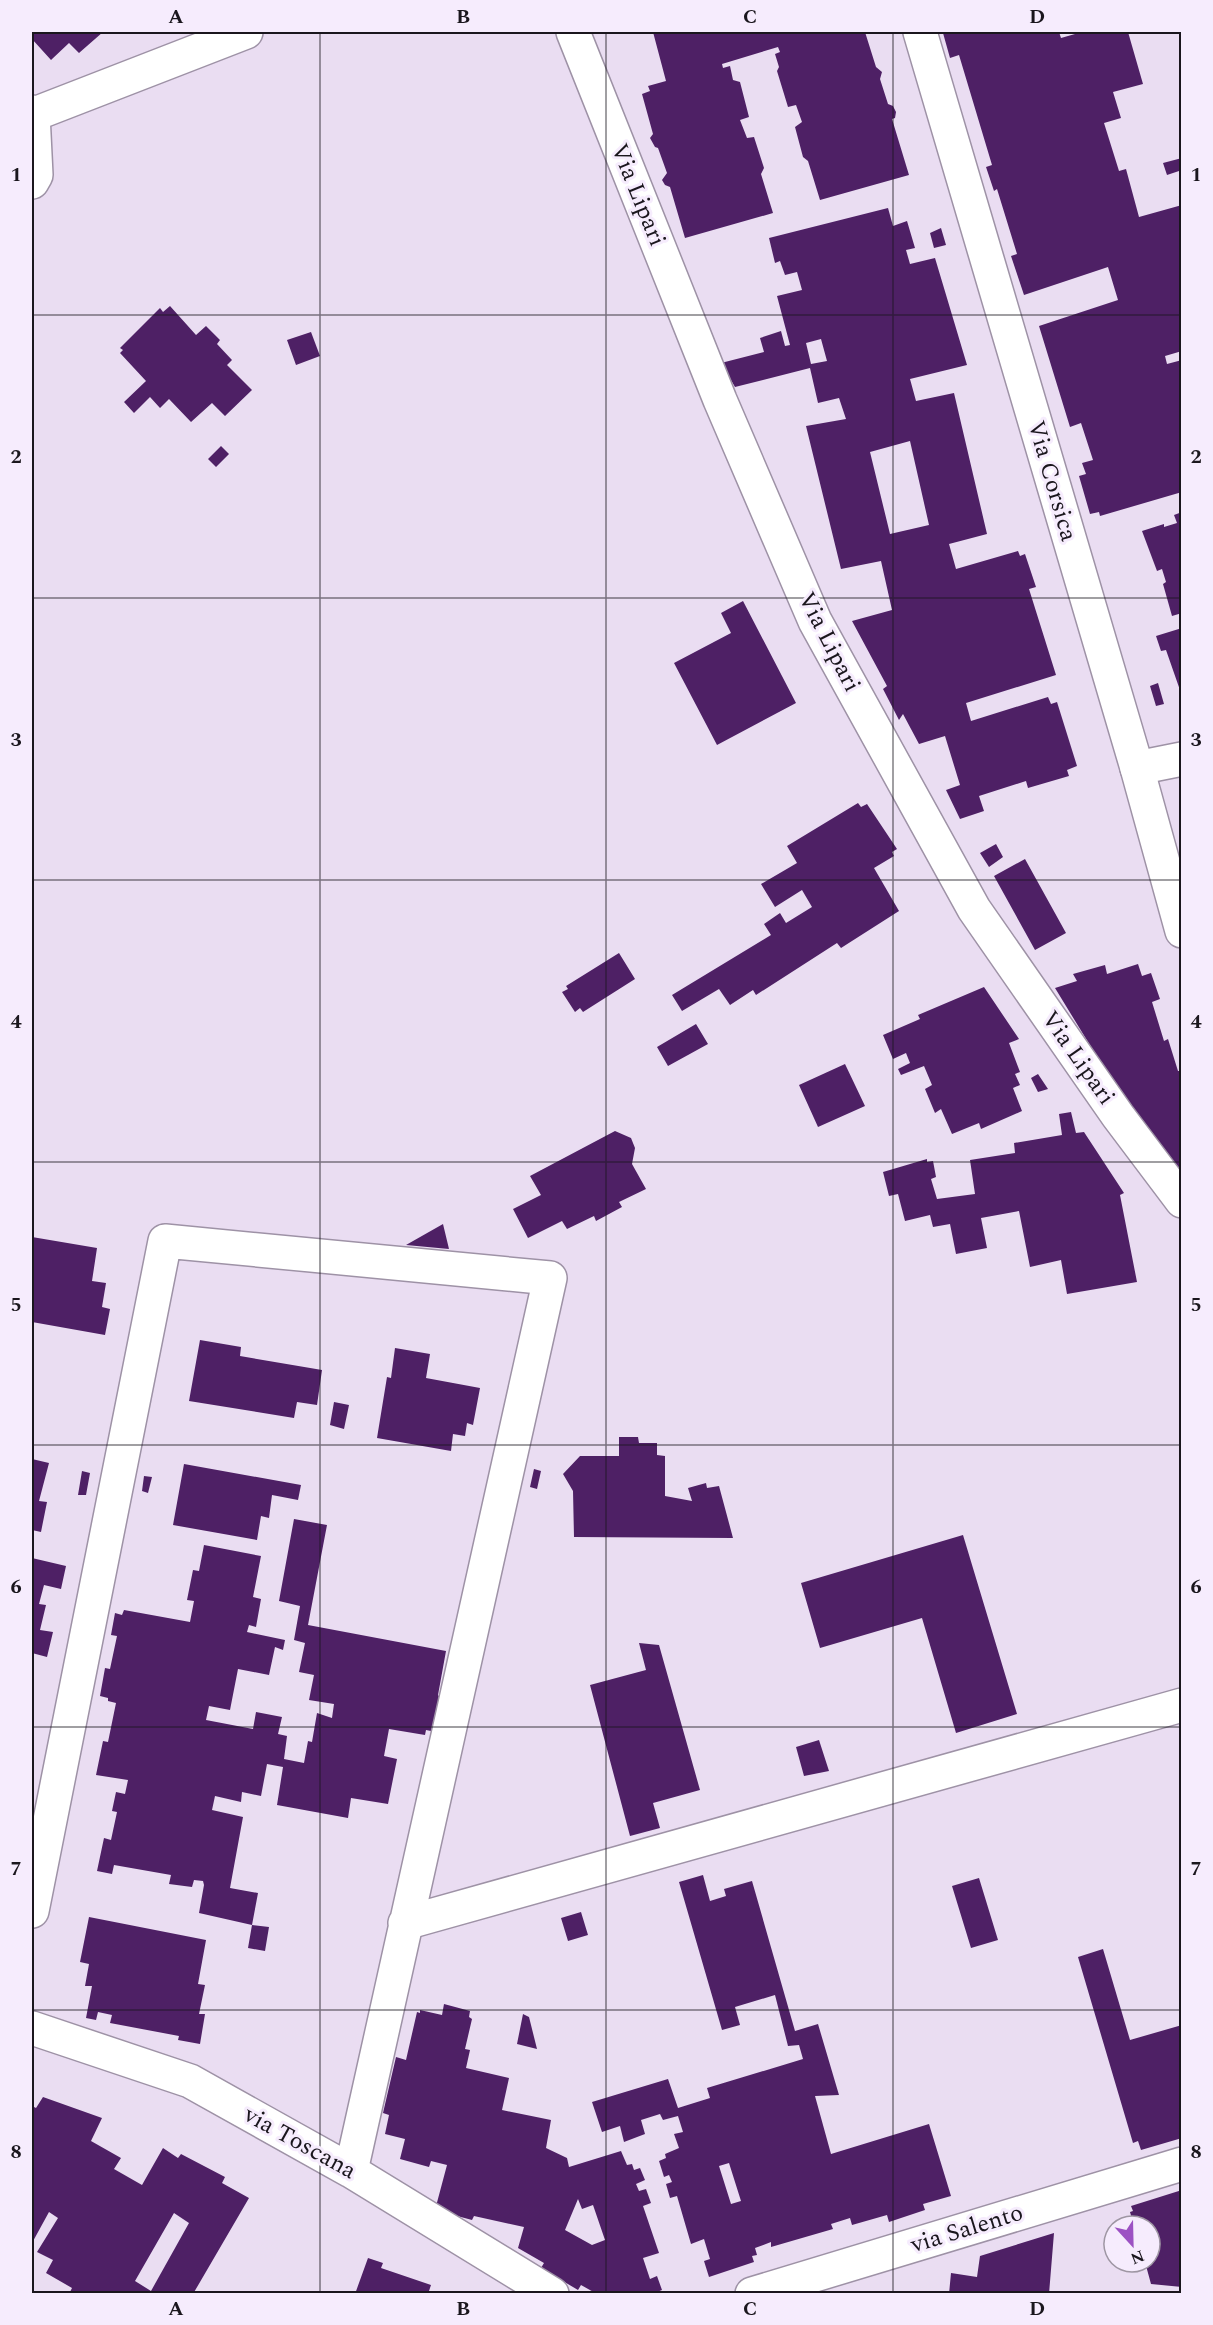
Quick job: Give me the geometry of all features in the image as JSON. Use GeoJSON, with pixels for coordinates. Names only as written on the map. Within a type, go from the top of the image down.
{"type":"FeatureCollection","features":[{"type":"Feature","properties":{"kind":"street"},"geometry":{"type":"LineString","coordinates":[[32,182],[36,176],[32,114],[246,32]]}},
{"type":"Feature","properties":{"kind":"street","name":"Via Lipari"},"geometry":{"type":"LineString","coordinates":[[573,32],[720,400],[815,621],[974,909],[1118,1116],[1182,1201]]}},
{"type":"Feature","properties":{"kind":"street","name":"Via Corsica"},"geometry":{"type":"LineString","coordinates":[[920,32],[1137,768],[1182,932]]}},
{"type":"Feature","properties":{"kind":"street"},"geometry":{"type":"LineString","coordinates":[[1137,768],[1182,759]]}},
{"type":"Feature","properties":{"kind":"street"},"geometry":{"type":"LineString","coordinates":[[32,1911],[165,1241],[550,1278],[351,2171]]}},
{"type":"Feature","properties":{"kind":"street"},"geometry":{"type":"LineString","coordinates":[[405,1923],[1182,1705]]}},
{"type":"Feature","properties":{"kind":"street","name":"via Toscana"},"geometry":{"type":"LineString","coordinates":[[32,2028],[190,2081],[351,2171],[552,2294]]}},
{"type":"Feature","properties":{"kind":"street","name":"via Salento"},"geometry":{"type":"LineString","coordinates":[[752,2294],[1182,2164]]}},
{"type":"Feature","properties":{"kind":"building"},"geometry":{"type":"Polygon","coordinates":[[[32,32],[103,32],[79,53],[69,43],[51,60],[32,39],[32,32]]]}},
{"type":"Feature","properties":{"kind":"building"},"geometry":{"type":"Polygon","coordinates":[[[653,32],[865,32],[876,67],[882,72],[880,79],[888,104],[893,106],[896,112],[895,118],[892,119],[909,175],[820,200],[808,161],[803,157],[795,127],[802,122],[796,105],[788,107],[777,71],[779,67],[775,54],[780,52],[778,47],[722,64],[723,68],[730,66],[733,80],[740,82],[749,117],[740,120],[747,138],[754,137],[764,168],[761,174],[773,213],[685,238],[670,187],[662,180],[667,173],[658,148],[650,138],[653,134],[642,94],[650,91],[648,86],[666,81],[653,32]]]}},
{"type":"Feature","properties":{"kind":"building"},"geometry":{"type":"Polygon","coordinates":[[[1059,32],[1061,38],[1082,32],[1128,32],[1143,84],[1113,92],[1121,118],[1104,123],[1119,171],[1126,169],[1139,217],[1182,205],[1182,351],[1165,356],[1167,364],[1182,360],[1182,492],[1100,516],[1099,512],[1090,514],[1079,476],[1086,474],[1082,463],[1093,460],[1081,423],[1070,427],[1039,326],[1118,300],[1108,267],[1024,295],[1011,256],[1017,254],[997,189],[994,191],[986,167],[992,165],[959,55],[950,58],[943,33],[1059,32]]]}},
{"type":"Feature","properties":{"kind":"building"},"geometry":{"type":"Polygon","coordinates":[[[1182,158],[1182,170],[1167,175],[1163,163],[1182,158]]]}},
{"type":"Feature","properties":{"kind":"building"},"geometry":{"type":"Polygon","coordinates":[[[888,208],[893,226],[907,221],[915,248],[906,250],[910,264],[935,258],[967,365],[910,379],[916,401],[954,393],[987,534],[949,544],[956,569],[1018,551],[1020,556],[1025,554],[1036,587],[1029,589],[1056,675],[966,703],[971,721],[1048,697],[1051,704],[1057,702],[1077,766],[1067,770],[1069,776],[1028,788],[1026,781],[979,796],[984,811],[960,819],[946,790],[960,785],[945,736],[919,744],[903,714],[899,720],[883,689],[887,686],[852,621],[892,610],[881,561],[841,569],[806,426],[846,419],[839,398],[818,403],[810,368],[735,387],[721,363],[764,352],[760,338],[781,331],[785,346],[790,345],[777,296],[802,290],[797,272],[785,275],[780,261],[775,263],[769,238],[888,208]],[[821,339],[806,343],[811,364],[827,361],[821,339]],[[910,441],[870,452],[890,534],[929,525],[910,441]]]}},
{"type":"Feature","properties":{"kind":"building"},"geometry":{"type":"Polygon","coordinates":[[[941,228],[946,245],[934,248],[930,233],[941,228]]]}},
{"type":"Feature","properties":{"kind":"building"},"geometry":{"type":"Polygon","coordinates":[[[170,306],[196,335],[206,326],[220,340],[217,344],[232,360],[227,365],[252,390],[225,416],[212,403],[191,422],[169,399],[160,408],[150,397],[134,413],[124,402],[146,381],[120,353],[123,350],[120,348],[160,308],[163,312],[170,306]]]}},
{"type":"Feature","properties":{"kind":"building"},"geometry":{"type":"Polygon","coordinates":[[[311,332],[320,356],[296,365],[287,340],[311,332]]]}},
{"type":"Feature","properties":{"kind":"building"},"geometry":{"type":"Polygon","coordinates":[[[221,446],[229,454],[216,467],[208,459],[221,446]]]}},
{"type":"Feature","properties":{"kind":"building"},"geometry":{"type":"Polygon","coordinates":[[[1182,512],[1182,613],[1172,616],[1163,584],[1166,582],[1162,569],[1157,571],[1142,531],[1164,524],[1164,527],[1177,523],[1174,515],[1182,512]]]}},
{"type":"Feature","properties":{"kind":"building"},"geometry":{"type":"Polygon","coordinates":[[[743,601],[796,703],[717,745],[674,663],[731,633],[721,613],[743,601]]]}},
{"type":"Feature","properties":{"kind":"building"},"geometry":{"type":"Polygon","coordinates":[[[1182,628],[1181,693],[1166,650],[1161,651],[1156,636],[1182,628]]]}},
{"type":"Feature","properties":{"kind":"building"},"geometry":{"type":"Polygon","coordinates":[[[1158,683],[1164,704],[1156,706],[1150,686],[1158,683]]]}},
{"type":"Feature","properties":{"kind":"building"},"geometry":{"type":"Polygon","coordinates":[[[858,803],[861,807],[867,804],[897,849],[892,852],[894,856],[874,868],[899,911],[841,948],[837,943],[756,995],[753,990],[730,1005],[719,989],[682,1011],[672,995],[771,935],[764,924],[780,913],[786,923],[812,907],[802,890],[775,907],[761,884],[797,863],[787,846],[858,803]]]}},
{"type":"Feature","properties":{"kind":"building"},"geometry":{"type":"Polygon","coordinates":[[[996,844],[1003,857],[989,867],[980,853],[996,844]]]}},
{"type":"Feature","properties":{"kind":"building"},"geometry":{"type":"Polygon","coordinates":[[[1025,859],[1066,933],[1035,950],[994,876],[1025,859]]]}},
{"type":"Feature","properties":{"kind":"building"},"geometry":{"type":"Polygon","coordinates":[[[619,953],[635,979],[583,1012],[580,1008],[575,1012],[562,992],[568,989],[566,986],[619,953]]]}},
{"type":"Feature","properties":{"kind":"building"},"geometry":{"type":"Polygon","coordinates":[[[1138,964],[1142,976],[1151,973],[1160,999],[1152,1002],[1164,1041],[1168,1039],[1178,1071],[1182,1071],[1182,1169],[1168,1173],[1055,988],[1077,981],[1073,974],[1105,965],[1107,974],[1138,964]]]}},
{"type":"Feature","properties":{"kind":"building"},"geometry":{"type":"Polygon","coordinates":[[[984,987],[1019,1039],[1009,1043],[1020,1072],[1015,1074],[1020,1085],[1013,1088],[1022,1111],[981,1129],[979,1123],[952,1134],[941,1109],[935,1113],[925,1089],[932,1085],[924,1066],[901,1075],[898,1069],[910,1063],[906,1053],[893,1059],[883,1035],[920,1019],[918,1015],[984,987]]]}},
{"type":"Feature","properties":{"kind":"building"},"geometry":{"type":"Polygon","coordinates":[[[696,1024],[708,1044],[668,1066],[657,1047],[696,1024]]]}},
{"type":"Feature","properties":{"kind":"building"},"geometry":{"type":"Polygon","coordinates":[[[845,1064],[865,1106],[818,1127],[799,1085],[845,1064]]]}},
{"type":"Feature","properties":{"kind":"building"},"geometry":{"type":"Polygon","coordinates":[[[1038,1074],[1048,1089],[1038,1092],[1031,1078],[1038,1074]]]}},
{"type":"Feature","properties":{"kind":"building"},"geometry":{"type":"Polygon","coordinates":[[[1071,1112],[1076,1133],[1084,1132],[1124,1193],[1120,1195],[1137,1282],[1067,1294],[1061,1260],[1030,1267],[1019,1211],[981,1218],[987,1248],[956,1254],[950,1224],[933,1227],[930,1215],[905,1221],[898,1194],[889,1196],[883,1172],[927,1159],[927,1162],[933,1161],[936,1177],[931,1179],[937,1199],[975,1194],[970,1160],[1015,1153],[1014,1143],[1062,1135],[1059,1114],[1071,1112]]]}},
{"type":"Feature","properties":{"kind":"building"},"geometry":{"type":"Polygon","coordinates":[[[615,1131],[631,1138],[635,1148],[632,1164],[646,1189],[619,1202],[622,1207],[596,1221],[594,1216],[567,1229],[562,1221],[528,1238],[513,1209],[541,1195],[530,1176],[615,1131]]]}},
{"type":"Feature","properties":{"kind":"building"},"geometry":{"type":"Polygon","coordinates":[[[443,1224],[449,1249],[406,1245],[443,1224]]]}},
{"type":"Feature","properties":{"kind":"building"},"geometry":{"type":"Polygon","coordinates":[[[32,1237],[97,1248],[92,1281],[106,1283],[102,1307],[110,1309],[105,1335],[32,1322],[32,1237]]]}},
{"type":"Feature","properties":{"kind":"building"},"geometry":{"type":"Polygon","coordinates":[[[200,1340],[241,1347],[240,1356],[322,1370],[317,1405],[297,1402],[294,1418],[189,1401],[200,1340]]]}},
{"type":"Feature","properties":{"kind":"building"},"geometry":{"type":"Polygon","coordinates":[[[395,1348],[430,1354],[426,1378],[480,1388],[473,1425],[467,1423],[465,1436],[453,1434],[451,1451],[377,1438],[387,1377],[391,1378],[395,1348]]]}},
{"type":"Feature","properties":{"kind":"building"},"geometry":{"type":"Polygon","coordinates":[[[334,1402],[349,1405],[344,1429],[330,1425],[334,1402]]]}},
{"type":"Feature","properties":{"kind":"building"},"geometry":{"type":"Polygon","coordinates":[[[619,1437],[638,1437],[639,1443],[657,1443],[657,1455],[665,1456],[665,1496],[692,1501],[688,1488],[706,1483],[707,1488],[719,1486],[733,1538],[574,1537],[573,1491],[563,1474],[580,1456],[619,1456],[619,1437]]]}},
{"type":"Feature","properties":{"kind":"building"},"geometry":{"type":"Polygon","coordinates":[[[32,1459],[49,1463],[39,1501],[47,1502],[41,1532],[32,1530],[32,1459]]]}},
{"type":"Feature","properties":{"kind":"building"},"geometry":{"type":"Polygon","coordinates":[[[184,1464],[301,1485],[298,1500],[272,1495],[269,1518],[261,1516],[257,1540],[173,1525],[184,1464]]]}},
{"type":"Feature","properties":{"kind":"building"},"geometry":{"type":"Polygon","coordinates":[[[534,1469],[541,1471],[537,1489],[530,1487],[534,1469]]]}},
{"type":"Feature","properties":{"kind":"building"},"geometry":{"type":"Polygon","coordinates":[[[82,1471],[90,1473],[86,1495],[78,1495],[82,1471]]]}},
{"type":"Feature","properties":{"kind":"building"},"geometry":{"type":"Polygon","coordinates":[[[144,1476],[152,1477],[148,1493],[142,1491],[144,1476]]]}},
{"type":"Feature","properties":{"kind":"building"},"geometry":{"type":"Polygon","coordinates":[[[294,1519],[327,1525],[308,1625],[446,1651],[438,1695],[442,1701],[436,1732],[426,1730],[425,1735],[389,1729],[384,1756],[397,1759],[388,1804],[351,1798],[348,1818],[277,1805],[283,1767],[267,1764],[261,1796],[242,1792],[241,1802],[215,1796],[212,1810],[243,1817],[230,1888],[258,1893],[252,1925],[199,1913],[203,1881],[194,1880],[192,1887],[169,1884],[171,1875],[114,1865],[112,1874],[97,1871],[104,1838],[111,1840],[117,1812],[112,1811],[116,1792],[125,1794],[128,1780],[96,1775],[103,1741],[108,1742],[116,1703],[100,1696],[105,1668],[110,1669],[117,1636],[111,1635],[115,1613],[122,1615],[124,1610],[190,1622],[194,1601],[187,1600],[193,1570],[199,1571],[204,1545],[261,1556],[253,1597],[261,1599],[256,1627],[249,1625],[247,1632],[285,1640],[283,1650],[275,1647],[269,1675],[238,1669],[230,1710],[209,1706],[206,1720],[253,1729],[256,1712],[282,1717],[278,1734],[287,1736],[284,1759],[304,1763],[308,1741],[312,1742],[317,1713],[332,1718],[334,1704],[309,1700],[314,1675],[299,1672],[305,1643],[294,1640],[300,1606],[279,1601],[294,1519]]]}},
{"type":"Feature","properties":{"kind":"building"},"geometry":{"type":"Polygon","coordinates":[[[963,1535],[1017,1714],[956,1733],[922,1618],[820,1648],[801,1583],[963,1535]]]}},
{"type":"Feature","properties":{"kind":"building"},"geometry":{"type":"Polygon","coordinates":[[[32,1558],[66,1566],[61,1589],[44,1585],[39,1604],[46,1605],[40,1630],[53,1632],[47,1657],[32,1653],[32,1558]]]}},
{"type":"Feature","properties":{"kind":"building"},"geometry":{"type":"Polygon","coordinates":[[[639,1643],[659,1645],[700,1790],[653,1803],[660,1828],[630,1836],[590,1685],[646,1670],[639,1643]]]}},
{"type":"Feature","properties":{"kind":"building"},"geometry":{"type":"Polygon","coordinates":[[[819,1740],[829,1771],[804,1776],[796,1747],[819,1740]]]}},
{"type":"Feature","properties":{"kind":"building"},"geometry":{"type":"Polygon","coordinates":[[[703,1875],[710,1901],[726,1896],[724,1889],[752,1881],[795,2031],[818,2024],[839,2095],[815,2096],[831,2154],[929,2124],[951,2196],[923,2204],[925,2210],[889,2222],[887,2215],[852,2225],[850,2218],[831,2224],[833,2229],[771,2247],[771,2242],[755,2248],[757,2255],[752,2256],[754,2262],[709,2277],[704,2261],[710,2259],[704,2239],[691,2244],[677,2196],[670,2198],[666,2184],[672,2182],[669,2175],[664,2177],[659,2161],[666,2158],[665,2154],[679,2148],[674,2134],[683,2132],[678,2116],[663,2120],[660,2114],[641,2120],[645,2134],[624,2142],[620,2126],[602,2132],[592,2102],[668,2079],[678,2108],[710,2098],[707,2088],[803,2059],[799,2045],[788,2046],[775,1995],[735,2007],[740,2025],[722,2030],[679,1882],[703,1875]],[[729,2163],[719,2166],[731,2204],[741,2201],[729,2163]]]}},
{"type":"Feature","properties":{"kind":"building"},"geometry":{"type":"Polygon","coordinates":[[[979,1878],[998,1940],[971,1948],[952,1886],[979,1878]]]}},
{"type":"Feature","properties":{"kind":"building"},"geometry":{"type":"Polygon","coordinates":[[[581,1912],[588,1935],[568,1941],[561,1918],[581,1912]]]}},
{"type":"Feature","properties":{"kind":"building"},"geometry":{"type":"Polygon","coordinates":[[[89,1917],[206,1940],[198,1984],[205,1985],[199,2014],[205,2014],[200,2044],[178,2040],[179,2036],[110,2023],[112,2015],[98,2012],[96,2020],[86,2018],[92,1986],[85,1986],[89,1964],[80,1962],[89,1917]]]}},
{"type":"Feature","properties":{"kind":"building"},"geometry":{"type":"Polygon","coordinates":[[[252,1925],[269,1927],[265,1951],[248,1948],[252,1925]]]}},
{"type":"Feature","properties":{"kind":"building"},"geometry":{"type":"Polygon","coordinates":[[[1103,1949],[1130,2040],[1182,2025],[1182,2138],[1141,2150],[1138,2141],[1133,2143],[1078,1957],[1103,1949]]]}},
{"type":"Feature","properties":{"kind":"building"},"geometry":{"type":"Polygon","coordinates":[[[444,2004],[470,2011],[469,2017],[472,2019],[465,2049],[470,2050],[466,2068],[509,2078],[502,2110],[551,2120],[546,2148],[567,2158],[569,2167],[621,2151],[627,2165],[632,2164],[634,2170],[640,2168],[645,2180],[636,2184],[639,2191],[646,2189],[651,2203],[643,2206],[659,2253],[643,2258],[650,2279],[657,2276],[662,2290],[652,2294],[597,2294],[581,2285],[578,2290],[541,2268],[544,2263],[518,2248],[524,2227],[474,2216],[472,2220],[435,2210],[447,2165],[431,2161],[429,2167],[400,2159],[405,2139],[385,2134],[389,2115],[383,2113],[396,2057],[406,2060],[417,2012],[420,2013],[420,2010],[442,2015],[444,2004]],[[578,2199],[565,2230],[592,2245],[605,2240],[593,2205],[582,2209],[578,2199]]]}},
{"type":"Feature","properties":{"kind":"building"},"geometry":{"type":"Polygon","coordinates":[[[523,2014],[529,2017],[537,2049],[517,2044],[523,2014]]]}},
{"type":"Feature","properties":{"kind":"building"},"geometry":{"type":"Polygon","coordinates":[[[43,2097],[102,2118],[91,2141],[121,2158],[114,2169],[142,2185],[163,2148],[178,2158],[181,2154],[225,2177],[222,2183],[249,2198],[193,2294],[69,2294],[72,2288],[46,2273],[53,2260],[37,2252],[58,2218],[49,2212],[32,2243],[32,2106],[36,2108],[43,2097]],[[174,2213],[135,2281],[151,2291],[189,2223],[174,2213]]]}},
{"type":"Feature","properties":{"kind":"building"},"geometry":{"type":"Polygon","coordinates":[[[1182,2190],[1182,2287],[1151,2284],[1148,2274],[1162,2274],[1162,2214],[1131,2214],[1133,2211],[1131,2206],[1182,2190]]]}},
{"type":"Feature","properties":{"kind":"building"},"geometry":{"type":"Polygon","coordinates":[[[1054,2233],[1049,2294],[949,2294],[951,2273],[977,2277],[980,2256],[1054,2233]]]}},
{"type":"Feature","properties":{"kind":"building"},"geometry":{"type":"Polygon","coordinates":[[[368,2258],[383,2263],[381,2268],[431,2285],[428,2294],[355,2294],[368,2258]]]}}]}
